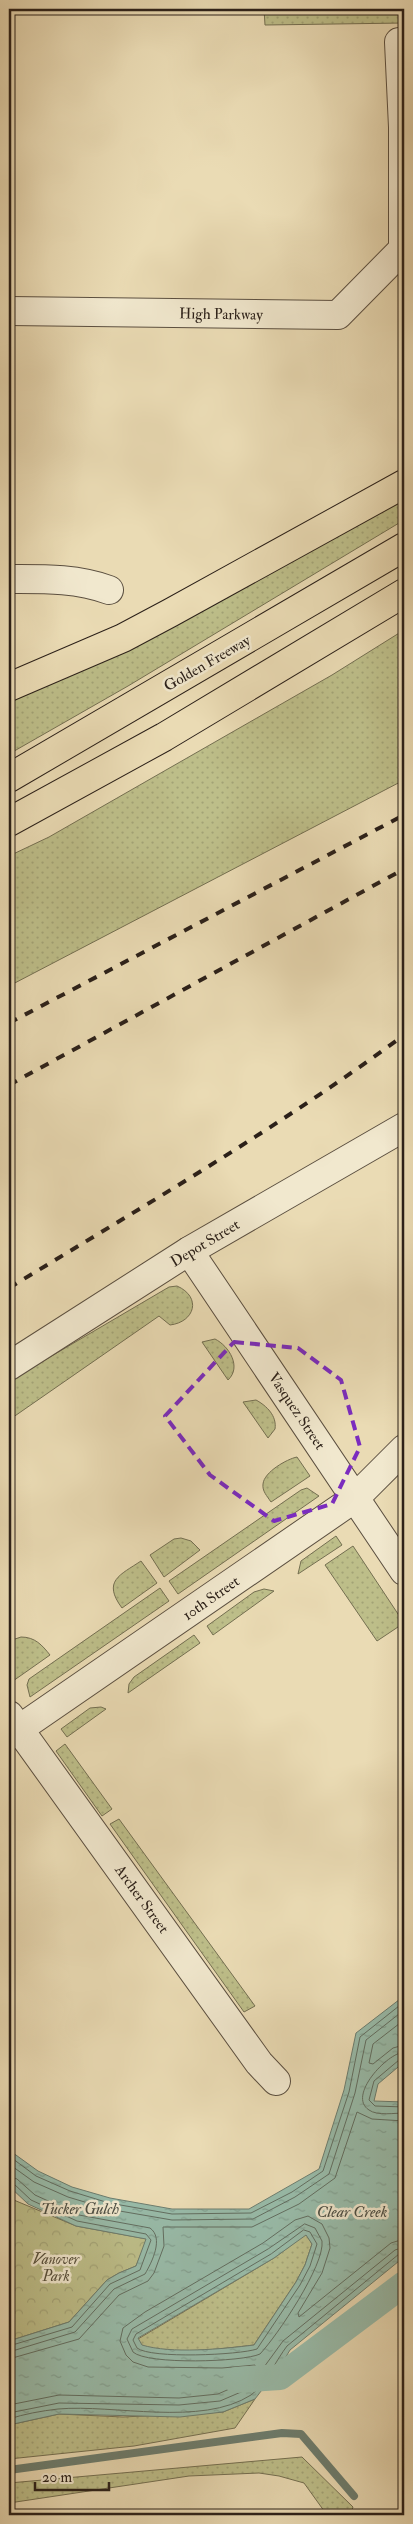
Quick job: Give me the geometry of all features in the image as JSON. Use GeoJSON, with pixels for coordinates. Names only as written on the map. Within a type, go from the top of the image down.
{"type":"FeatureCollection","features":[{"type":"Feature","properties":{"kind":"highway"},"geometry":{"type":"LineString","coordinates":[[9,687],[123,638],[170,614],[404,484]]}},
{"type":"Feature","properties":{"kind":"highway","name":"Golden Freeway"},"geometry":{"type":"LineString","coordinates":[[9,778],[404,547]]}},
{"type":"Feature","properties":{"kind":"highway"},"geometry":{"type":"LineString","coordinates":[[9,822],[164,737],[404,593]]}},
{"type":"Feature","properties":{"kind":"street"},"geometry":{"type":"LineString","coordinates":[[399,42],[403,127],[403,248]]}},
{"type":"Feature","properties":{"kind":"street","name":"High Parkway"},"geometry":{"type":"LineString","coordinates":[[9,311],[338,315],[403,248]]}},
{"type":"Feature","properties":{"kind":"street"},"geometry":{"type":"LineString","coordinates":[[9,579],[87,582],[109,590]]}},
{"type":"Feature","properties":{"kind":"street","name":"Depot Street"},"geometry":{"type":"LineString","coordinates":[[9,1366],[189,1251],[404,1127]]}},
{"type":"Feature","properties":{"kind":"street","name":"Vasquez Street"},"geometry":{"type":"LineString","coordinates":[[189,1251],[308,1425],[354,1498],[404,1571]]}},
{"type":"Feature","properties":{"kind":"street","name":"10th Street"},"geometry":{"type":"LineString","coordinates":[[12,1726],[354,1498],[404,1449]]}},
{"type":"Feature","properties":{"kind":"street","name":"Archer Street"},"geometry":{"type":"LineString","coordinates":[[12,1726],[259,2063],[276,2081]]}},
{"type":"Feature","properties":{"kind":"highlighted area"},"geometry":{"type":"Polygon","coordinates":[[[234,1342],[298,1348],[341,1380],[360,1447],[332,1504],[274,1521],[210,1475],[165,1416],[234,1342]]]}},
{"type":"Feature","properties":{"kind":"green space"},"geometry":{"type":"Polygon","coordinates":[[[264,9],[404,9],[404,23],[265,25],[264,9]]]}},
{"type":"Feature","properties":{"kind":"green space"},"geometry":{"type":"Polygon","coordinates":[[[404,497],[404,520],[128,686],[9,754],[9,697],[404,497]]]}},
{"type":"Feature","properties":{"kind":"green space"},"geometry":{"type":"Polygon","coordinates":[[[404,630],[404,780],[9,986],[9,856],[49,837],[332,675],[404,630]]]}},
{"type":"Feature","properties":{"kind":"green space"},"geometry":{"type":"Polygon","coordinates":[[[177,1286],[190,1296],[192,1302],[190,1314],[185,1319],[170,1325],[159,1316],[9,1420],[9,1381],[169,1287],[177,1286]]]}},
{"type":"Feature","properties":{"kind":"green space"},"geometry":{"type":"Polygon","coordinates":[[[215,1339],[229,1352],[234,1363],[232,1375],[228,1380],[202,1342],[215,1339]]]}},
{"type":"Feature","properties":{"kind":"green space"},"geometry":{"type":"Polygon","coordinates":[[[256,1400],[264,1405],[273,1416],[275,1429],[268,1438],[243,1402],[256,1400]]]}},
{"type":"Feature","properties":{"kind":"green space"},"geometry":{"type":"Polygon","coordinates":[[[297,1457],[310,1476],[271,1502],[263,1489],[264,1479],[277,1467],[297,1457]]]}},
{"type":"Feature","properties":{"kind":"green space"},"geometry":{"type":"Polygon","coordinates":[[[307,1488],[319,1496],[178,1594],[169,1581],[301,1490],[307,1488]]]}},
{"type":"Feature","properties":{"kind":"green space"},"geometry":{"type":"Polygon","coordinates":[[[336,1536],[342,1545],[298,1574],[301,1561],[336,1536]]]}},
{"type":"Feature","properties":{"kind":"green space"},"geometry":{"type":"Polygon","coordinates":[[[181,1538],[191,1541],[200,1550],[164,1577],[150,1555],[174,1539],[181,1538]]]}},
{"type":"Feature","properties":{"kind":"green space"},"geometry":{"type":"Polygon","coordinates":[[[353,1546],[404,1623],[377,1641],[325,1565],[353,1546]]]}},
{"type":"Feature","properties":{"kind":"green space"},"geometry":{"type":"Polygon","coordinates":[[[141,1561],[157,1583],[122,1608],[116,1599],[114,1591],[116,1580],[126,1570],[141,1561]]]}},
{"type":"Feature","properties":{"kind":"green space"},"geometry":{"type":"Polygon","coordinates":[[[160,1588],[169,1601],[30,1697],[27,1685],[29,1679],[160,1588]]]}},
{"type":"Feature","properties":{"kind":"green space"},"geometry":{"type":"Polygon","coordinates":[[[264,1589],[274,1591],[213,1635],[207,1626],[254,1592],[264,1589]]]}},
{"type":"Feature","properties":{"kind":"green space"},"geometry":{"type":"Polygon","coordinates":[[[194,1635],[200,1643],[128,1693],[129,1684],[134,1677],[194,1635]]]}},
{"type":"Feature","properties":{"kind":"green space"},"geometry":{"type":"Polygon","coordinates":[[[21,1637],[30,1638],[38,1642],[50,1655],[13,1681],[9,1674],[9,1641],[21,1637]]]}},
{"type":"Feature","properties":{"kind":"green space"},"geometry":{"type":"Polygon","coordinates":[[[101,1707],[106,1709],[67,1737],[61,1729],[90,1708],[101,1707]]]}},
{"type":"Feature","properties":{"kind":"green space"},"geometry":{"type":"Polygon","coordinates":[[[65,1744],[112,1809],[102,1816],[56,1751],[65,1744]]]}},
{"type":"Feature","properties":{"kind":"green space"},"geometry":{"type":"Polygon","coordinates":[[[119,1819],[255,2006],[244,2012],[110,1824],[119,1819]]]}},
{"type":"Feature","properties":{"kind":"green space","name":"Vanover Park"},"geometry":{"type":"Polygon","coordinates":[[[9,2198],[76,2226],[147,2239],[136,2266],[107,2280],[69,2322],[9,2341],[9,2198]]]}},
{"type":"Feature","properties":{"kind":"green space"},"geometry":{"type":"Polygon","coordinates":[[[306,2234],[312,2244],[305,2265],[296,2282],[254,2345],[183,2351],[142,2346],[138,2339],[274,2258],[306,2234]]]}},
{"type":"Feature","properties":{"kind":"green space"},"geometry":{"type":"Polygon","coordinates":[[[255,2399],[235,2428],[134,2446],[9,2459],[9,2425],[59,2414],[123,2417],[223,2412],[255,2399]]]}},
{"type":"Feature","properties":{"kind":"green space"},"geometry":{"type":"Polygon","coordinates":[[[302,2457],[353,2507],[350,2515],[327,2515],[304,2483],[259,2473],[189,2476],[9,2503],[9,2483],[302,2457]]]}},
{"type":"Feature","properties":{"kind":"water"},"geometry":{"type":"Polygon","coordinates":[[[404,1996],[404,2062],[378,2084],[374,2101],[404,2102],[404,2257],[290,2350],[255,2399],[223,2412],[180,2417],[59,2414],[9,2425],[9,2341],[69,2322],[107,2280],[136,2266],[146,2239],[76,2226],[28,2204],[9,2186],[9,2150],[38,2171],[72,2187],[110,2198],[172,2209],[249,2209],[319,2169],[344,2090],[356,2033],[404,1996]],[[306,2235],[274,2258],[138,2338],[142,2345],[182,2350],[254,2345],[296,2282],[305,2265],[312,2244],[306,2235]]]}},
{"type":"Feature","properties":{"kind":"waterway"},"geometry":{"type":"LineString","coordinates":[[236,2380],[280,2377],[404,2284]]}},
{"type":"Feature","properties":{"kind":"waterway"},"geometry":{"type":"LineString","coordinates":[[9,2470],[282,2433],[301,2434],[354,2496]]}},
{"type":"Feature","properties":{"kind":"railway"},"geometry":{"type":"LineString","coordinates":[[9,1023],[404,815]]}},
{"type":"Feature","properties":{"kind":"railway"},"geometry":{"type":"LineString","coordinates":[[9,1085],[404,869]]}},
{"type":"Feature","properties":{"kind":"railway"},"geometry":{"type":"LineString","coordinates":[[9,1288],[259,1135],[404,1035]]}},
{"type":"Feature","properties":{"kind":"water label","name":"Tucker Gulch"},"geometry":{"type":"Point","coordinates":[80,2208]}},
{"type":"Feature","properties":{"kind":"water label","name":"Clear Creek"},"geometry":{"type":"Point","coordinates":[352,2211]}}]}
